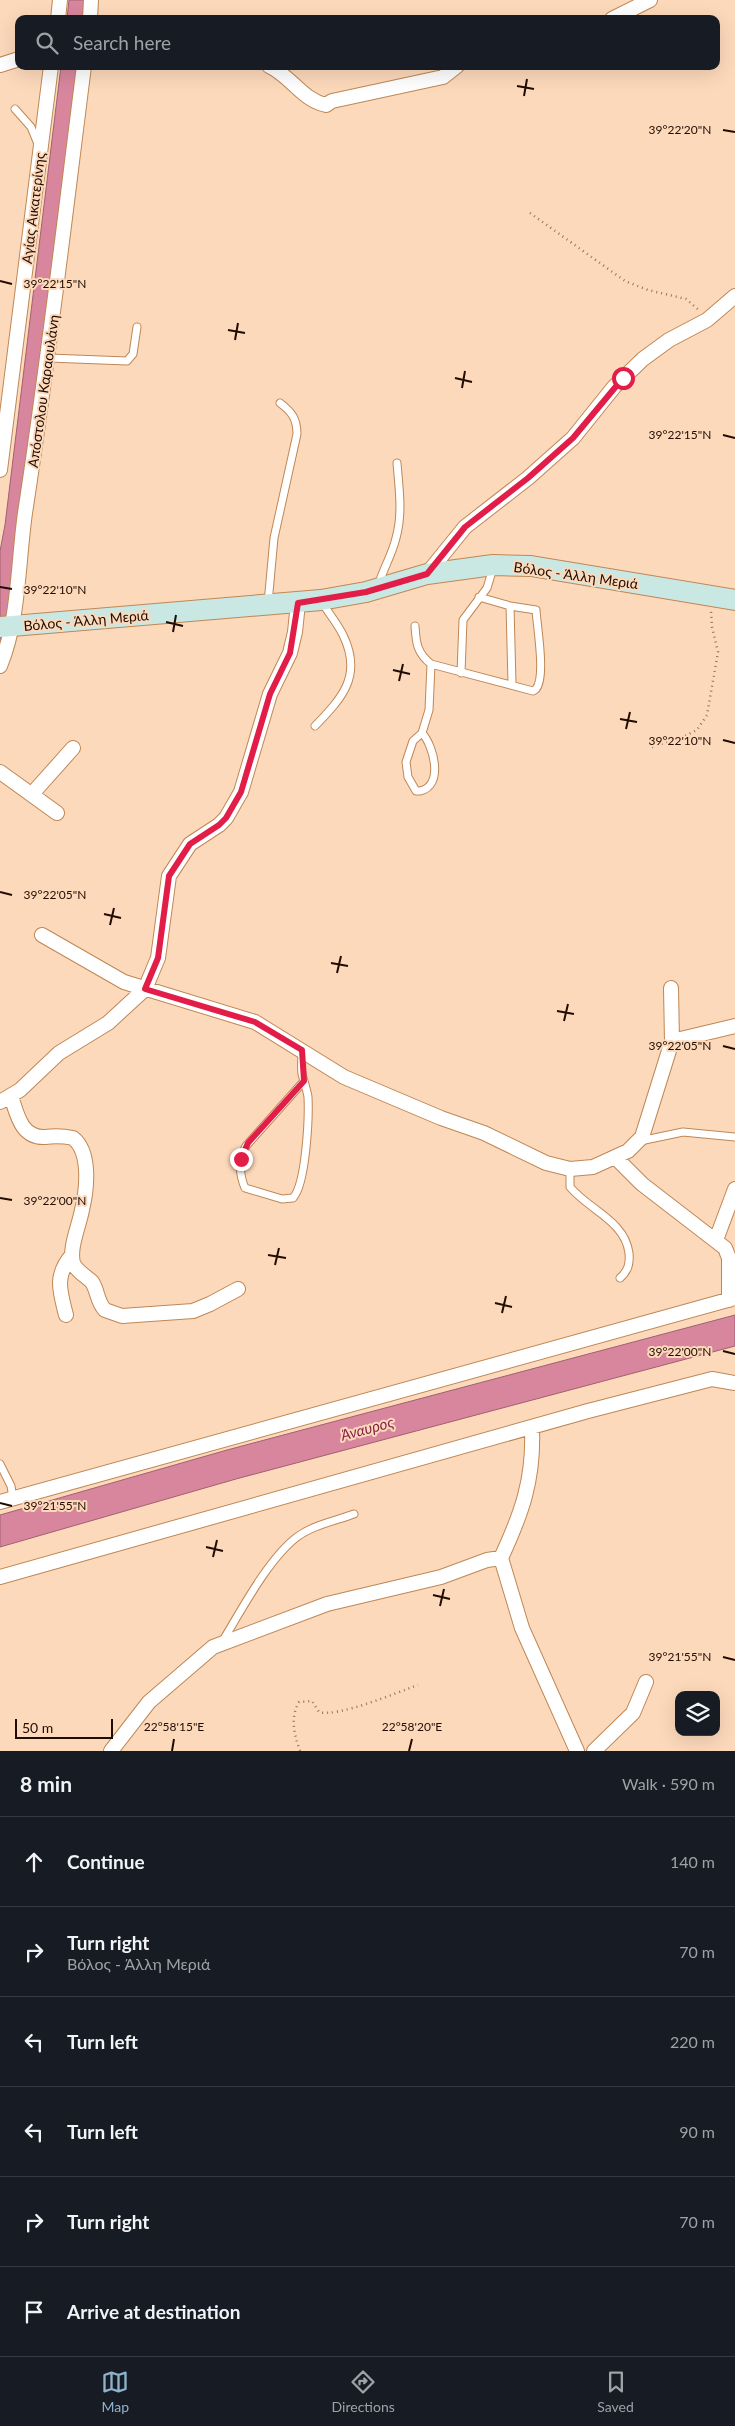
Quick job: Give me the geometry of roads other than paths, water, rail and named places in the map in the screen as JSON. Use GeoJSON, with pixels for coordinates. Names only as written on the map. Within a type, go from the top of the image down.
{"type":"FeatureCollection","features":[{"type":"Feature","properties":{"kind":"main road","name":"Βόλος - Άλλη Μεριά"},"geometry":{"type":"LineString","coordinates":[[6,626],[298,603],[378,589],[427,574],[493,565],[540,568],[626,580],[735,600]]}},
{"type":"Feature","properties":{"kind":"street"},"geometry":{"type":"LineString","coordinates":[[58,15],[60,0]]}},
{"type":"Feature","properties":{"kind":"street"},"geometry":{"type":"LineString","coordinates":[[90,15],[91,0]]}},
{"type":"Feature","properties":{"kind":"street"},"geometry":{"type":"LineString","coordinates":[[620,15],[650,0]]}},
{"type":"Feature","properties":{"kind":"street"},"geometry":{"type":"LineString","coordinates":[[0,65],[15,60]]}},
{"type":"Feature","properties":{"kind":"street","name":"Αγίας Αικατερίνης"},"geometry":{"type":"LineString","coordinates":[[0,470],[50,70]]}},
{"type":"Feature","properties":{"kind":"street","name":"Απόστολου Καραουλάνη"},"geometry":{"type":"LineString","coordinates":[[0,666],[49,358],[84,70]]}},
{"type":"Feature","properties":{"kind":"street"},"geometry":{"type":"LineString","coordinates":[[276,70],[314,102],[326,106],[332,101],[443,77],[452,70]]}},
{"type":"Feature","properties":{"kind":"street"},"geometry":{"type":"LineString","coordinates":[[427,574],[465,527],[528,478],[573,438],[614,387],[633,368],[668,340],[707,320],[735,296]]}},
{"type":"Feature","properties":{"kind":"street"},"geometry":{"type":"LineString","coordinates":[[66,1315],[60,1282],[61,1272],[72,1255],[84,1203],[85,1156],[82,1147],[73,1138],[36,1136],[29,1133],[22,1126],[5,1099],[59,1053],[98,1031],[145,989],[158,958],[169,876],[190,844],[219,825],[226,818],[241,792],[270,694],[290,653],[298,603]]}},
{"type":"Feature","properties":{"kind":"street"},"geometry":{"type":"LineString","coordinates":[[32,794],[73,748]]}},
{"type":"Feature","properties":{"kind":"street"},"geometry":{"type":"LineString","coordinates":[[0,772],[57,813]]}},
{"type":"Feature","properties":{"kind":"street"},"geometry":{"type":"LineString","coordinates":[[42,935],[79,954],[120,980],[255,1022],[344,1077],[441,1118],[484,1133],[535,1158],[570,1169],[594,1167],[616,1158],[640,1142],[672,1041],[671,988]]}},
{"type":"Feature","properties":{"kind":"street"},"geometry":{"type":"LineString","coordinates":[[672,1041],[735,1026]]}},
{"type":"Feature","properties":{"kind":"street"},"geometry":{"type":"LineString","coordinates":[[7,1500],[732,1299],[730,1258],[725,1248],[642,1184],[616,1158]]}},
{"type":"Feature","properties":{"kind":"street"},"geometry":{"type":"LineString","coordinates":[[716,1240],[735,1189]]}},
{"type":"Feature","properties":{"kind":"street"},"geometry":{"type":"LineString","coordinates":[[72,1255],[75,1268],[91,1282],[102,1307],[111,1314],[122,1316],[192,1311],[238,1289]]}},
{"type":"Feature","properties":{"kind":"street"},"geometry":{"type":"LineString","coordinates":[[0,1577],[532,1429],[588,1411],[706,1380],[717,1379],[735,1382]]}},
{"type":"Feature","properties":{"kind":"street"},"geometry":{"type":"LineString","coordinates":[[532,1429],[532,1456],[528,1494],[501,1558],[522,1628],[577,1751]]}},
{"type":"Feature","properties":{"kind":"street"},"geometry":{"type":"LineString","coordinates":[[111,1751],[149,1702],[213,1647],[327,1604],[441,1577],[487,1560],[501,1558]]}},
{"type":"Feature","properties":{"kind":"street"},"geometry":{"type":"LineString","coordinates":[[594,1751],[632,1713],[646,1682]]}},
{"type":"Feature","properties":{"kind":"lane"},"geometry":{"type":"LineString","coordinates":[[15,109],[31,127],[40,151]]}},
{"type":"Feature","properties":{"kind":"lane"},"geometry":{"type":"LineString","coordinates":[[49,358],[127,361],[133,354],[137,327]]}},
{"type":"Feature","properties":{"kind":"lane"},"geometry":{"type":"LineString","coordinates":[[268,606],[274,538],[297,434],[297,425],[292,412],[280,403]]}},
{"type":"Feature","properties":{"kind":"lane"},"geometry":{"type":"LineString","coordinates":[[378,589],[385,564],[397,537],[400,521],[397,463]]}},
{"type":"Feature","properties":{"kind":"lane"},"geometry":{"type":"LineString","coordinates":[[461,673],[463,620],[491,579],[493,565]]}},
{"type":"Feature","properties":{"kind":"lane"},"geometry":{"type":"LineString","coordinates":[[415,626],[417,650],[422,658],[431,664],[533,691],[536,689],[540,679],[536,610],[510,606],[480,597]]}},
{"type":"Feature","properties":{"kind":"lane"},"geometry":{"type":"LineString","coordinates":[[315,726],[343,693],[352,674],[348,648],[343,636],[321,600]]}},
{"type":"Feature","properties":{"kind":"lane"},"geometry":{"type":"LineString","coordinates":[[510,606],[512,684]]}},
{"type":"Feature","properties":{"kind":"lane"},"geometry":{"type":"LineString","coordinates":[[422,732],[432,748],[435,763],[432,778],[423,791],[416,791],[411,784],[406,762],[413,741],[422,732],[429,710],[431,664]]}},
{"type":"Feature","properties":{"kind":"lane"},"geometry":{"type":"LineString","coordinates":[[302,1050],[308,1106],[303,1165],[298,1192],[293,1198],[282,1198],[245,1188],[241,1167],[246,1146],[304,1081]]}},
{"type":"Feature","properties":{"kind":"lane"},"geometry":{"type":"LineString","coordinates":[[640,1142],[678,1132],[707,1133],[735,1137]]}},
{"type":"Feature","properties":{"kind":"lane"},"geometry":{"type":"LineString","coordinates":[[570,1169],[570,1187],[610,1221],[624,1236],[630,1258],[628,1269],[620,1278]]}},
{"type":"Feature","properties":{"kind":"lane"},"geometry":{"type":"LineString","coordinates":[[0,1464],[11,1486],[7,1500]]}},
{"type":"Feature","properties":{"kind":"lane"},"geometry":{"type":"LineString","coordinates":[[220,1644],[249,1597],[286,1547],[297,1537],[313,1528],[354,1514]]}},
{"type":"Feature","properties":{"kind":"water"},"geometry":{"type":"Polygon","coordinates":[[[69,0],[86,0],[84,15],[67,15],[69,0]]]}},
{"type":"Feature","properties":{"kind":"water"},"geometry":{"type":"Polygon","coordinates":[[[61,70],[77,70],[4,645],[0,653],[0,551],[5,525],[61,70]]]}},
{"type":"Feature","properties":{"kind":"water","name":"Άναυρος"},"geometry":{"type":"Polygon","coordinates":[[[735,1315],[735,1346],[236,1479],[0,1547],[0,1515],[227,1450],[735,1315]]]}}]}
